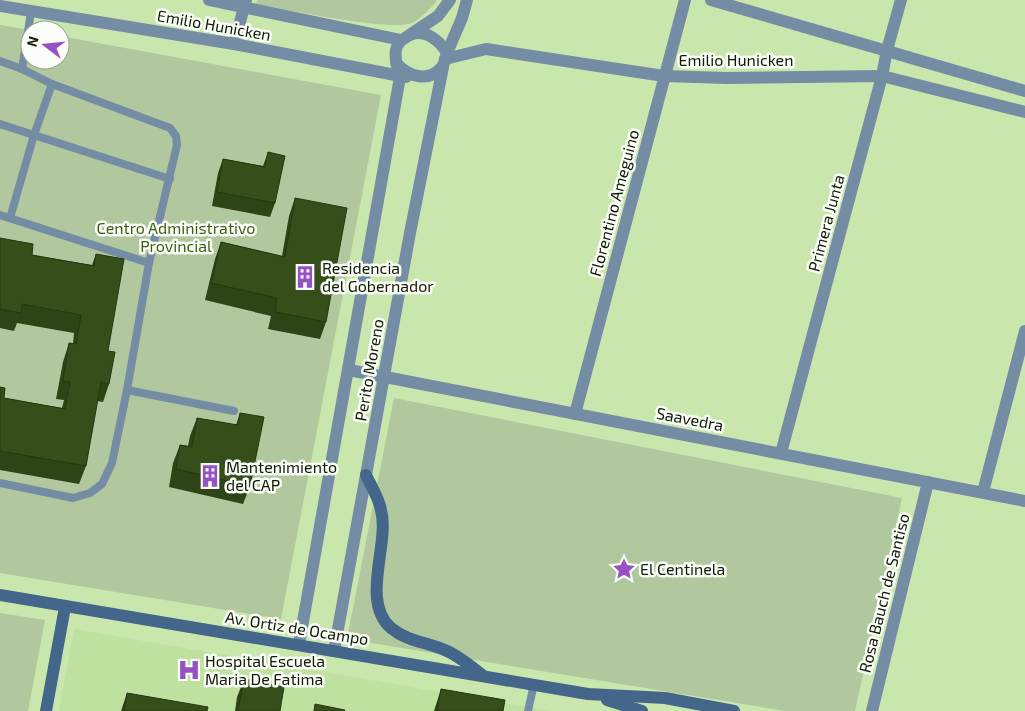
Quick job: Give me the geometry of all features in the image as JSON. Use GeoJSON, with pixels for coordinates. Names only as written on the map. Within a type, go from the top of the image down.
{"type":"FeatureCollection","features":[{"type":"Feature","properties":{"kind":"main road"},"geometry":{"type":"LineString","coordinates":[[366,475],[381,510],[383,532],[376,595],[381,614],[390,627],[407,639],[447,651],[484,676]]}},
{"type":"Feature","properties":{"kind":"main road","name":"Av. Ortiz de Ocampo"},"geometry":{"type":"LineString","coordinates":[[0,595],[534,684],[588,694],[642,711]]}},
{"type":"Feature","properties":{"kind":"main road"},"geometry":{"type":"LineString","coordinates":[[46,711],[65,606]]}},
{"type":"Feature","properties":{"kind":"main road","name":"Av. Ortiz de Ocampo"},"geometry":{"type":"LineString","coordinates":[[588,694],[665,698],[734,711]]}},
{"type":"Feature","properties":{"kind":"street","name":"Emilio Hunicken"},"geometry":{"type":"LineString","coordinates":[[209,0],[245,3],[406,37],[424,34],[436,39],[445,59]]}},
{"type":"Feature","properties":{"kind":"street"},"geometry":{"type":"LineString","coordinates":[[422,77],[407,73],[396,63],[396,50],[406,37],[438,16],[450,0]]}},
{"type":"Feature","properties":{"kind":"street","name":"Perito Moreno"},"geometry":{"type":"LineString","coordinates":[[334,650],[410,233],[445,59],[462,18],[467,0]]}},
{"type":"Feature","properties":{"kind":"street","name":"Florentino Ameguino"},"geometry":{"type":"LineString","coordinates":[[576,414],[684,0]]}},
{"type":"Feature","properties":{"kind":"street"},"geometry":{"type":"LineString","coordinates":[[711,0],[1025,91]]}},
{"type":"Feature","properties":{"kind":"street","name":"Primera Junta"},"geometry":{"type":"LineString","coordinates":[[781,453],[882,76],[900,0]]}},
{"type":"Feature","properties":{"kind":"street"},"geometry":{"type":"LineString","coordinates":[[234,44],[245,3]]}},
{"type":"Feature","properties":{"kind":"street","name":"Emilio Hunicken"},"geometry":{"type":"LineString","coordinates":[[0,6],[33,6],[400,77],[431,75],[445,59],[486,49],[664,76],[726,78],[882,76],[1025,112]]}},
{"type":"Feature","properties":{"kind":"street","name":"Perito Moreno"},"geometry":{"type":"LineString","coordinates":[[299,644],[400,77],[396,63]]}},
{"type":"Feature","properties":{"kind":"street"},"geometry":{"type":"LineString","coordinates":[[983,492],[1025,331]]}},
{"type":"Feature","properties":{"kind":"street","name":"Saavedra"},"geometry":{"type":"LineString","coordinates":[[349,370],[1025,501]]}},
{"type":"Feature","properties":{"kind":"street","name":"Rosa Bauch de Santiso"},"geometry":{"type":"LineString","coordinates":[[872,711],[928,482]]}},
{"type":"Feature","properties":{"kind":"lane"},"geometry":{"type":"LineString","coordinates":[[31,20],[33,6]]}},
{"type":"Feature","properties":{"kind":"lane"},"geometry":{"type":"LineString","coordinates":[[0,61],[20,68]]}},
{"type":"Feature","properties":{"kind":"lane"},"geometry":{"type":"LineString","coordinates":[[0,483],[73,498],[90,493],[102,484],[112,463],[149,263],[177,145],[176,136],[170,128],[52,84],[24,70]]}},
{"type":"Feature","properties":{"kind":"lane"},"geometry":{"type":"LineString","coordinates":[[10,218],[34,136],[52,84]]}},
{"type":"Feature","properties":{"kind":"lane"},"geometry":{"type":"LineString","coordinates":[[0,124],[170,179]]}},
{"type":"Feature","properties":{"kind":"lane"},"geometry":{"type":"LineString","coordinates":[[0,215],[149,263]]}},
{"type":"Feature","properties":{"kind":"lane"},"geometry":{"type":"LineString","coordinates":[[127,390],[234,411]]}},
{"type":"Feature","properties":{"kind":"lane"},"geometry":{"type":"LineString","coordinates":[[528,711],[534,684]]}},
{"type":"Feature","properties":{"kind":"shaded area","name":"Hospital Escuela Maria De Fatima"},"geometry":{"type":"Polygon","coordinates":[[[74,629],[551,711],[59,711],[74,629]]]}},
{"type":"Feature","properties":{"kind":"green space"},"geometry":{"type":"Polygon","coordinates":[[[257,0],[437,0],[429,10],[412,23],[383,25],[312,15],[256,4],[257,0]]]}},
{"type":"Feature","properties":{"kind":"green space","name":"Centro Administrativo Provincial"},"geometry":{"type":"Polygon","coordinates":[[[0,25],[20,28],[20,70],[70,70],[70,38],[381,95],[281,619],[0,573],[0,25]]]}},
{"type":"Feature","properties":{"kind":"green space","name":"El Centinela"},"geometry":{"type":"Polygon","coordinates":[[[394,398],[902,498],[855,711],[785,711],[347,639],[394,398]]]}},
{"type":"Feature","properties":{"kind":"green space"},"geometry":{"type":"Polygon","coordinates":[[[0,613],[45,620],[28,711],[0,711],[0,613]]]}},
{"type":"Feature","properties":{"kind":"building"},"geometry":{"type":"Polygon","coordinates":[[[268,152],[285,156],[275,203],[217,192],[223,159],[265,167],[268,152]]]}},
{"type":"Feature","properties":{"kind":"building"},"geometry":{"type":"Polygon","coordinates":[[[295,198],[347,208],[326,322],[275,312],[277,298],[211,283],[221,242],[285,257],[295,198]]]}},
{"type":"Feature","properties":{"kind":"building"},"geometry":{"type":"Polygon","coordinates":[[[0,238],[33,244],[32,255],[94,266],[96,254],[124,259],[108,351],[115,352],[109,384],[101,382],[86,466],[0,451],[0,387],[5,388],[4,398],[65,409],[70,382],[63,381],[69,343],[76,344],[81,315],[22,304],[21,313],[0,309],[0,238]]]}},
{"type":"Feature","properties":{"kind":"building"},"geometry":{"type":"Polygon","coordinates":[[[240,413],[264,417],[250,486],[176,469],[180,445],[192,447],[197,418],[238,425],[240,413]]]}},
{"type":"Feature","properties":{"kind":"building"},"geometry":{"type":"Polygon","coordinates":[[[244,679],[284,687],[280,711],[238,711],[244,679]]]}},
{"type":"Feature","properties":{"kind":"building"},"geometry":{"type":"Polygon","coordinates":[[[441,689],[505,700],[503,711],[437,711],[441,689]]]}},
{"type":"Feature","properties":{"kind":"building"},"geometry":{"type":"Polygon","coordinates":[[[127,693],[208,707],[207,711],[124,711],[127,693]]]}},
{"type":"Feature","properties":{"kind":"building"},"geometry":{"type":"Polygon","coordinates":[[[315,704],[345,710],[314,711],[315,704]]]}},
{"type":"Feature","properties":{"kind":"place","name":"Residencia del Gobernador"},"geometry":{"type":"Point","coordinates":[305,277]}},
{"type":"Feature","properties":{"kind":"place","name":"Mantenimiento del CAP"},"geometry":{"type":"Point","coordinates":[210,476]}},
{"type":"Feature","properties":{"kind":"place","name":"El Centinela"},"geometry":{"type":"Point","coordinates":[624,569]}},
{"type":"Feature","properties":{"kind":"place","name":"Hospital Escuela Maria De Fatima"},"geometry":{"type":"Point","coordinates":[189,670]}}]}
